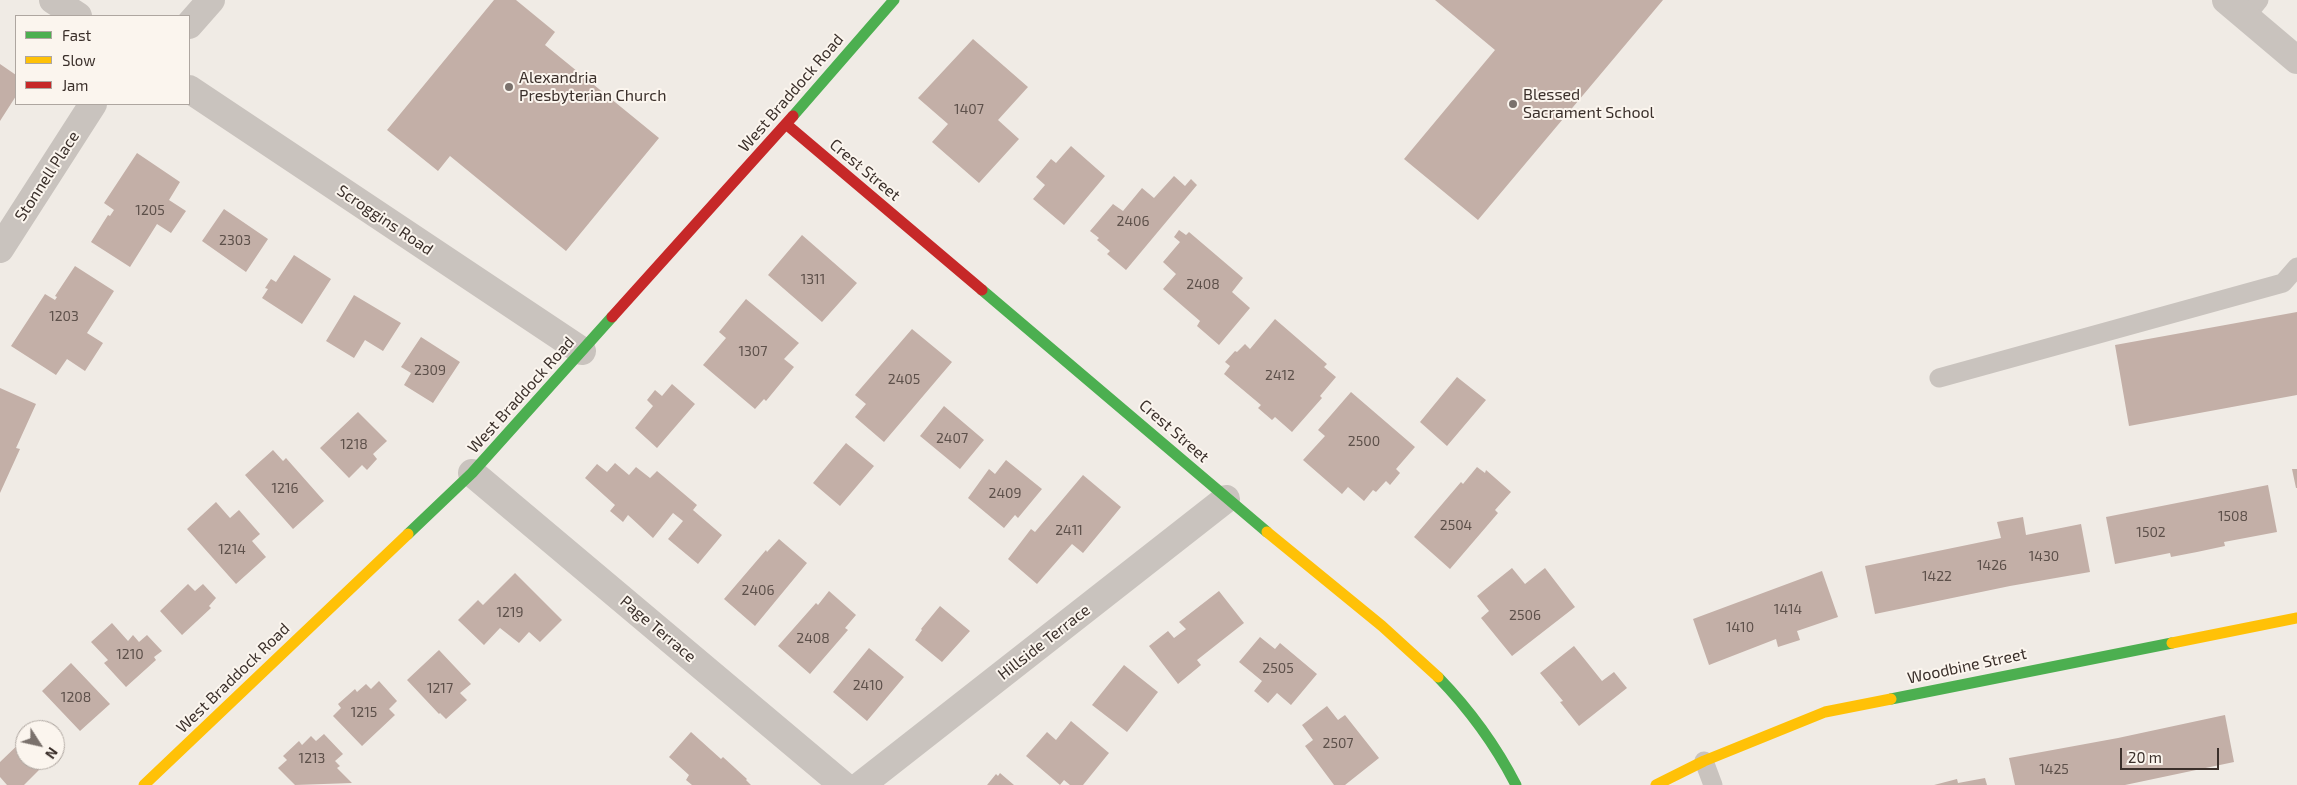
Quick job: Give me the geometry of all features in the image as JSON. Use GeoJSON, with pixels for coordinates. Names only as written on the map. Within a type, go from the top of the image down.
{"type":"FeatureCollection","features":[{"type":"Feature","properties":{"kind":"street"},"geometry":{"type":"LineString","coordinates":[[53,0],[76,15]]}},
{"type":"Feature","properties":{"kind":"street"},"geometry":{"type":"LineString","coordinates":[[190,24],[211,0]]}},
{"type":"Feature","properties":{"kind":"street","name":"West Braddock Road"},"geometry":{"type":"LineString","coordinates":[[144,785],[472,473],[786,124],[894,0]]}},
{"type":"Feature","properties":{"kind":"street"},"geometry":{"type":"LineString","coordinates":[[2244,5],[2297,60]]}},
{"type":"Feature","properties":{"kind":"street","name":"Scroggins Road"},"geometry":{"type":"LineString","coordinates":[[190,90],[582,352]]}},
{"type":"Feature","properties":{"kind":"street","name":"Stonnell Place"},"geometry":{"type":"LineString","coordinates":[[0,248],[92,105]]}},
{"type":"Feature","properties":{"kind":"street","name":"Crest Street"},"geometry":{"type":"LineString","coordinates":[[786,124],[1158,437],[1226,499],[1412,652],[1460,698],[1484,726],[1506,763],[1516,785]]}},
{"type":"Feature","properties":{"kind":"street","name":"Page Terrace"},"geometry":{"type":"LineString","coordinates":[[472,473],[843,785]]}},
{"type":"Feature","properties":{"kind":"street","name":"Hillside Terrace"},"geometry":{"type":"LineString","coordinates":[[861,785],[1226,499]]}},
{"type":"Feature","properties":{"kind":"street","name":"Woodbine Street"},"geometry":{"type":"LineString","coordinates":[[1656,785],[1704,761],[1825,712],[2297,618]]}},
{"type":"Feature","properties":{"kind":"lane"},"geometry":{"type":"LineString","coordinates":[[1938,378],[2283,283],[2297,267]]}},
{"type":"Feature","properties":{"kind":"lane"},"geometry":{"type":"LineString","coordinates":[[1704,761],[1713,785]]}},
{"type":"Feature","properties":{"kind":"building","name":"Alexandria Presbyterian Church"},"geometry":{"type":"Polygon","coordinates":[[[494,0],[516,0],[555,32],[545,45],[659,138],[566,251],[450,156],[438,171],[387,130],[494,0]]]}},
{"type":"Feature","properties":{"kind":"building","name":"Blessed Sacrament School"},"geometry":{"type":"Polygon","coordinates":[[[1435,0],[1663,0],[1478,220],[1404,159],[1495,50],[1435,0]]]}},
{"type":"Feature","properties":{"kind":"building"},"geometry":{"type":"Polygon","coordinates":[[[973,39],[1028,87],[998,120],[1019,139],[979,183],[932,142],[948,124],[918,98],[973,39]]]}},
{"type":"Feature","properties":{"kind":"building"},"geometry":{"type":"Polygon","coordinates":[[[0,64],[15,74],[15,98],[0,121],[0,64]]]}},
{"type":"Feature","properties":{"kind":"building"},"geometry":{"type":"Polygon","coordinates":[[[1071,146],[1105,176],[1064,225],[1033,199],[1045,185],[1036,177],[1051,159],[1056,163],[1071,146]]]}},
{"type":"Feature","properties":{"kind":"building"},"geometry":{"type":"Polygon","coordinates":[[[137,153],[180,182],[169,200],[186,211],[171,233],[157,224],[130,267],[91,242],[108,215],[110,216],[114,210],[104,203],[137,153]]]}},
{"type":"Feature","properties":{"kind":"building"},"geometry":{"type":"Polygon","coordinates":[[[1174,176],[1185,186],[1191,179],[1197,185],[1126,270],[1107,254],[1110,251],[1090,231],[1113,204],[1123,211],[1142,188],[1154,198],[1174,176]]]}},
{"type":"Feature","properties":{"kind":"building"},"geometry":{"type":"Polygon","coordinates":[[[224,209],[268,239],[246,272],[202,241],[224,209]]]}},
{"type":"Feature","properties":{"kind":"building"},"geometry":{"type":"Polygon","coordinates":[[[1179,230],[1186,235],[1189,232],[1243,278],[1232,292],[1250,308],[1219,345],[1197,326],[1200,321],[1163,289],[1176,274],[1163,262],[1180,242],[1174,237],[1179,230]]]}},
{"type":"Feature","properties":{"kind":"building"},"geometry":{"type":"Polygon","coordinates":[[[802,235],[857,283],[822,322],[768,275],[802,235]]]}},
{"type":"Feature","properties":{"kind":"building"},"geometry":{"type":"Polygon","coordinates":[[[294,255],[331,279],[302,324],[262,298],[268,289],[265,288],[271,279],[276,282],[294,255]]]}},
{"type":"Feature","properties":{"kind":"building"},"geometry":{"type":"Polygon","coordinates":[[[75,266],[114,291],[87,333],[103,343],[85,371],[67,359],[56,375],[11,346],[45,294],[55,300],[57,297],[55,296],[75,266]]]}},
{"type":"Feature","properties":{"kind":"building"},"geometry":{"type":"Polygon","coordinates":[[[354,295],[401,323],[383,351],[365,340],[354,358],[326,341],[354,295]]]}},
{"type":"Feature","properties":{"kind":"building"},"geometry":{"type":"Polygon","coordinates":[[[746,299],[799,343],[784,359],[794,367],[766,401],[764,399],[755,409],[703,365],[726,338],[719,332],[746,299]]]}},
{"type":"Feature","properties":{"kind":"building"},"geometry":{"type":"Polygon","coordinates":[[[2297,312],[2297,395],[2129,426],[2115,345],[2297,312]]]}},
{"type":"Feature","properties":{"kind":"building"},"geometry":{"type":"Polygon","coordinates":[[[1275,319],[1327,364],[1324,367],[1336,377],[1320,396],[1322,398],[1292,432],[1275,417],[1272,420],[1258,408],[1261,405],[1224,374],[1230,366],[1225,362],[1235,351],[1237,352],[1245,344],[1250,349],[1275,319]]]}},
{"type":"Feature","properties":{"kind":"building"},"geometry":{"type":"Polygon","coordinates":[[[912,329],[952,362],[884,442],[855,417],[866,404],[855,395],[912,329]]]}},
{"type":"Feature","properties":{"kind":"building"},"geometry":{"type":"Polygon","coordinates":[[[421,337],[460,362],[433,403],[404,385],[411,373],[401,367],[421,337]]]}},
{"type":"Feature","properties":{"kind":"building"},"geometry":{"type":"Polygon","coordinates":[[[1457,377],[1486,400],[1447,446],[1420,422],[1457,377]]]}},
{"type":"Feature","properties":{"kind":"building"},"geometry":{"type":"Polygon","coordinates":[[[672,384],[695,404],[657,448],[635,428],[653,406],[647,400],[655,390],[662,396],[672,384]]]}},
{"type":"Feature","properties":{"kind":"building"},"geometry":{"type":"Polygon","coordinates":[[[0,388],[36,404],[16,448],[20,449],[0,493],[0,388]]]}},
{"type":"Feature","properties":{"kind":"building"},"geometry":{"type":"Polygon","coordinates":[[[1351,392],[1415,447],[1396,469],[1400,473],[1390,485],[1386,481],[1376,492],[1373,490],[1364,501],[1348,487],[1342,494],[1303,460],[1325,436],[1318,430],[1351,392]]]}},
{"type":"Feature","properties":{"kind":"building"},"geometry":{"type":"Polygon","coordinates":[[[944,406],[984,440],[960,469],[920,436],[944,406]]]}},
{"type":"Feature","properties":{"kind":"building"},"geometry":{"type":"Polygon","coordinates":[[[358,412],[387,441],[373,454],[377,459],[367,470],[362,465],[349,478],[320,448],[358,412]]]}},
{"type":"Feature","properties":{"kind":"building"},"geometry":{"type":"Polygon","coordinates":[[[846,443],[874,466],[840,506],[813,483],[846,443]]]}},
{"type":"Feature","properties":{"kind":"building"},"geometry":{"type":"Polygon","coordinates":[[[273,450],[283,461],[286,458],[324,501],[293,529],[245,475],[273,450]]]}},
{"type":"Feature","properties":{"kind":"building"},"geometry":{"type":"Polygon","coordinates":[[[1006,460],[1042,489],[1018,518],[1015,515],[1004,528],[968,498],[989,469],[995,474],[1006,460]]]}},
{"type":"Feature","properties":{"kind":"building"},"geometry":{"type":"Polygon","coordinates":[[[615,463],[629,475],[636,467],[650,478],[657,471],[697,505],[693,510],[722,535],[698,564],[668,539],[683,521],[673,513],[653,538],[628,515],[623,522],[610,511],[615,505],[585,478],[597,464],[607,472],[615,463]]]}},
{"type":"Feature","properties":{"kind":"building"},"geometry":{"type":"Polygon","coordinates":[[[1477,467],[1485,473],[1486,470],[1511,492],[1495,510],[1498,513],[1450,569],[1414,537],[1461,482],[1463,484],[1477,467]]]}},
{"type":"Feature","properties":{"kind":"building"},"geometry":{"type":"Polygon","coordinates":[[[2292,469],[2297,469],[2297,488],[2296,488],[2292,469]]]}},
{"type":"Feature","properties":{"kind":"building"},"geometry":{"type":"Polygon","coordinates":[[[1083,475],[1121,507],[1083,553],[1072,544],[1037,584],[1008,559],[1031,529],[1035,532],[1083,475]]]}},
{"type":"Feature","properties":{"kind":"building"},"geometry":{"type":"Polygon","coordinates":[[[2268,485],[2277,532],[2224,542],[2225,546],[2197,552],[2171,557],[2170,553],[2115,564],[2106,517],[2268,485]]]}},
{"type":"Feature","properties":{"kind":"building"},"geometry":{"type":"Polygon","coordinates":[[[216,502],[230,518],[239,510],[260,534],[252,541],[266,557],[236,584],[187,529],[216,502]]]}},
{"type":"Feature","properties":{"kind":"building"},"geometry":{"type":"Polygon","coordinates":[[[2023,517],[2026,535],[2081,524],[2090,572],[2010,586],[1875,614],[1865,566],[2001,538],[1997,522],[2023,517]]]}},
{"type":"Feature","properties":{"kind":"building"},"geometry":{"type":"Polygon","coordinates":[[[779,539],[807,563],[755,626],[724,599],[766,550],[767,552],[779,539]]]}},
{"type":"Feature","properties":{"kind":"building"},"geometry":{"type":"Polygon","coordinates":[[[1512,568],[1525,584],[1545,568],[1575,607],[1512,656],[1481,618],[1489,611],[1477,596],[1512,568]]]}},
{"type":"Feature","properties":{"kind":"building"},"geometry":{"type":"Polygon","coordinates":[[[1822,571],[1838,617],[1797,631],[1800,640],[1778,647],[1776,639],[1709,665],[1693,619],[1822,571]]]}},
{"type":"Feature","properties":{"kind":"building"},"geometry":{"type":"Polygon","coordinates":[[[515,573],[562,620],[540,642],[529,632],[519,643],[500,628],[484,645],[458,620],[478,600],[483,605],[515,573]]]}},
{"type":"Feature","properties":{"kind":"building"},"geometry":{"type":"Polygon","coordinates":[[[188,584],[195,591],[203,584],[216,598],[209,606],[211,608],[182,635],[160,611],[188,584]]]}},
{"type":"Feature","properties":{"kind":"building"},"geometry":{"type":"Polygon","coordinates":[[[829,591],[856,615],[845,628],[848,630],[810,674],[778,646],[829,591]]]}},
{"type":"Feature","properties":{"kind":"building"},"geometry":{"type":"Polygon","coordinates":[[[1219,591],[1244,623],[1197,660],[1201,665],[1178,684],[1149,646],[1168,631],[1174,638],[1186,629],[1179,622],[1219,591]]]}},
{"type":"Feature","properties":{"kind":"building"},"geometry":{"type":"Polygon","coordinates":[[[940,606],[970,631],[942,662],[915,640],[921,629],[940,606]]]}},
{"type":"Feature","properties":{"kind":"building"},"geometry":{"type":"Polygon","coordinates":[[[112,623],[128,641],[133,635],[139,642],[147,635],[162,651],[154,657],[156,660],[126,687],[104,663],[108,660],[91,642],[112,623]]]}},
{"type":"Feature","properties":{"kind":"building"},"geometry":{"type":"Polygon","coordinates":[[[1260,637],[1275,649],[1280,643],[1317,674],[1291,705],[1277,693],[1268,703],[1254,691],[1262,681],[1239,662],[1260,637]]]}},
{"type":"Feature","properties":{"kind":"building"},"geometry":{"type":"Polygon","coordinates":[[[1574,646],[1602,681],[1614,672],[1627,688],[1579,726],[1560,702],[1563,701],[1540,673],[1574,646]]]}},
{"type":"Feature","properties":{"kind":"building"},"geometry":{"type":"Polygon","coordinates":[[[869,648],[904,677],[867,721],[833,692],[869,648]]]}},
{"type":"Feature","properties":{"kind":"building"},"geometry":{"type":"Polygon","coordinates":[[[439,650],[471,684],[460,693],[467,700],[446,719],[407,680],[439,650]]]}},
{"type":"Feature","properties":{"kind":"building"},"geometry":{"type":"Polygon","coordinates":[[[71,663],[110,704],[80,731],[42,691],[71,663]]]}},
{"type":"Feature","properties":{"kind":"building"},"geometry":{"type":"Polygon","coordinates":[[[1124,665],[1158,692],[1127,732],[1092,705],[1124,665]]]}},
{"type":"Feature","properties":{"kind":"building"},"geometry":{"type":"Polygon","coordinates":[[[379,681],[397,701],[389,709],[395,715],[362,746],[333,716],[341,708],[338,704],[355,689],[357,692],[366,684],[371,689],[379,681]]]}},
{"type":"Feature","properties":{"kind":"building"},"geometry":{"type":"Polygon","coordinates":[[[1327,706],[1338,720],[1345,715],[1379,758],[1345,785],[1334,785],[1305,746],[1313,740],[1302,725],[1327,706]]]}},
{"type":"Feature","properties":{"kind":"building"},"geometry":{"type":"Polygon","coordinates":[[[2225,715],[2234,762],[2125,785],[2015,785],[2009,758],[2118,738],[2225,715]]]}},
{"type":"Feature","properties":{"kind":"building"},"geometry":{"type":"Polygon","coordinates":[[[1071,721],[1109,753],[1083,785],[1070,785],[1064,780],[1060,785],[1026,756],[1047,732],[1056,740],[1071,721]]]}},
{"type":"Feature","properties":{"kind":"building"},"geometry":{"type":"Polygon","coordinates":[[[691,732],[721,759],[723,757],[751,785],[692,785],[686,780],[689,775],[669,757],[691,732]]]}},
{"type":"Feature","properties":{"kind":"building"},"geometry":{"type":"Polygon","coordinates":[[[324,734],[343,754],[335,761],[340,766],[337,768],[352,783],[295,785],[278,768],[287,760],[283,756],[299,741],[302,745],[311,736],[316,741],[324,734]]]}},
{"type":"Feature","properties":{"kind":"building"},"geometry":{"type":"Polygon","coordinates":[[[15,748],[15,770],[39,770],[24,785],[7,785],[0,777],[0,762],[15,748]]]}},
{"type":"Feature","properties":{"kind":"building"},"geometry":{"type":"Polygon","coordinates":[[[1000,773],[1014,785],[987,785],[996,774],[998,776],[1000,773]]]}},
{"type":"Feature","properties":{"kind":"building"},"geometry":{"type":"Polygon","coordinates":[[[1985,778],[1987,785],[1934,785],[1957,779],[1958,783],[1985,778]]]}},
{"type":"Feature","properties":{"kind":"traffic: fast"},"geometry":{"type":"LineString","coordinates":[[793,116],[894,0]]}},
{"type":"Feature","properties":{"kind":"traffic: fast"},"geometry":{"type":"LineString","coordinates":[[982,290],[1267,532]]}},
{"type":"Feature","properties":{"kind":"traffic: fast"},"geometry":{"type":"LineString","coordinates":[[408,534],[472,473],[612,317]]}},
{"type":"Feature","properties":{"kind":"traffic: fast"},"geometry":{"type":"LineString","coordinates":[[1891,699],[2172,643]]}},
{"type":"Feature","properties":{"kind":"traffic: fast"},"geometry":{"type":"LineString","coordinates":[[1438,677],[1481,728],[1516,785]]}},
{"type":"Feature","properties":{"kind":"traffic: slow"},"geometry":{"type":"LineString","coordinates":[[1267,532],[1382,626],[1438,677]]}},
{"type":"Feature","properties":{"kind":"traffic: slow"},"geometry":{"type":"LineString","coordinates":[[144,785],[408,534]]}},
{"type":"Feature","properties":{"kind":"traffic: slow"},"geometry":{"type":"LineString","coordinates":[[2172,643],[2297,618]]}},
{"type":"Feature","properties":{"kind":"traffic: slow"},"geometry":{"type":"LineString","coordinates":[[1656,785],[1704,761],[1825,712],[1891,699]]}},
{"type":"Feature","properties":{"kind":"traffic: jam"},"geometry":{"type":"LineString","coordinates":[[612,317],[793,116]]}},
{"type":"Feature","properties":{"kind":"traffic: jam"},"geometry":{"type":"LineString","coordinates":[[786,124],[982,290]]}},
{"type":"Feature","properties":{"kind":"place","name":"Alexandria Presbyterian Church"},"geometry":{"type":"Point","coordinates":[509,87]}},
{"type":"Feature","properties":{"kind":"place","name":"Blessed Sacrament School"},"geometry":{"type":"Point","coordinates":[1513,104]}}]}
